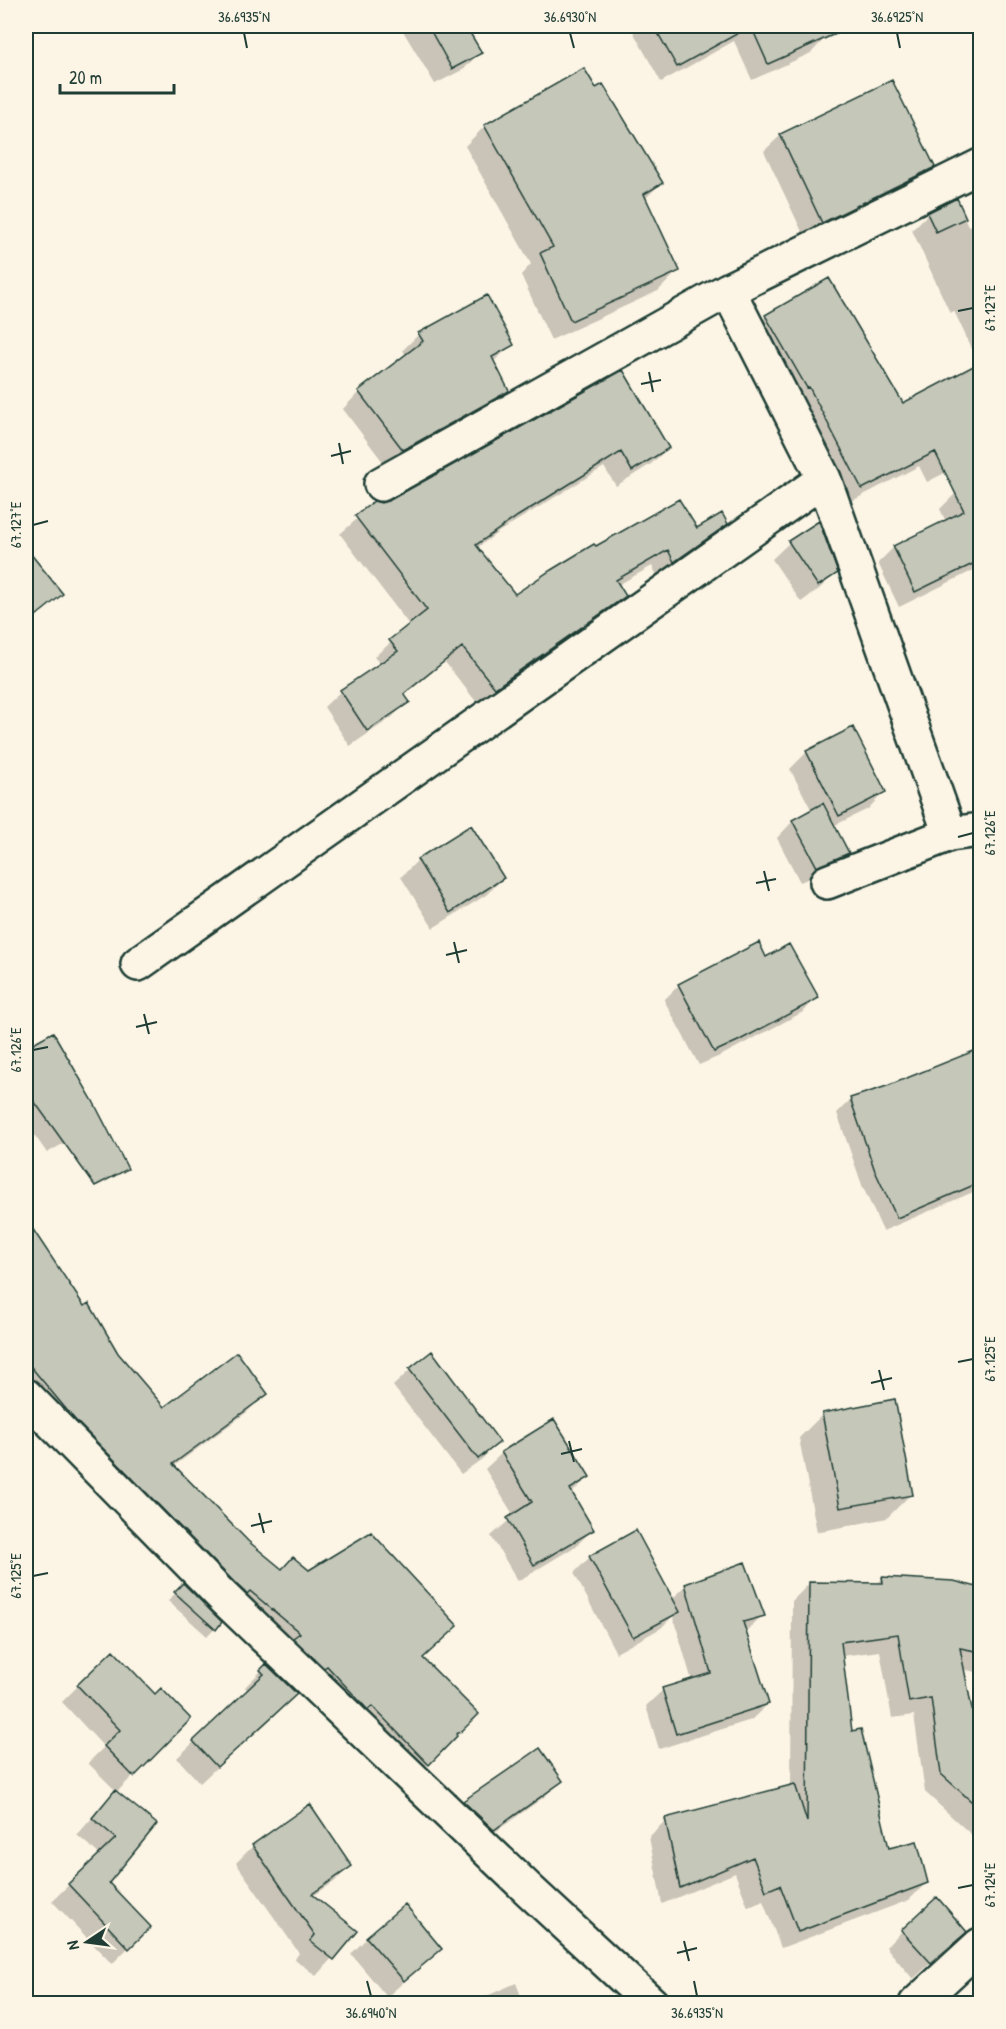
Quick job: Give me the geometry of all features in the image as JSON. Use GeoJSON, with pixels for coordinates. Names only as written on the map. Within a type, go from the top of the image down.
{"type":"FeatureCollection","features":[{"type":"Feature","properties":{"kind":"street"},"geometry":{"type":"LineString","coordinates":[[381,484],[728,290],[981,166]]}},
{"type":"Feature","properties":{"kind":"street"},"geometry":{"type":"LineString","coordinates":[[728,290],[824,479],[965,832],[827,882]]}},
{"type":"Feature","properties":{"kind":"street"},"geometry":{"type":"LineString","coordinates":[[138,963],[824,479]]}},
{"type":"Feature","properties":{"kind":"street"},"geometry":{"type":"LineString","coordinates":[[26,1396],[224,1598],[529,1890],[652,2004]]}},
{"type":"Feature","properties":{"kind":"street"},"geometry":{"type":"LineString","coordinates":[[916,2004],[981,1945]]}},
{"type":"Feature","properties":{"kind":"building"},"geometry":{"type":"Polygon","coordinates":[[[428,26],[466,26],[482,53],[452,69],[428,26]]]}},
{"type":"Feature","properties":{"kind":"building"},"geometry":{"type":"Polygon","coordinates":[[[654,26],[751,26],[677,67],[654,26]]]}},
{"type":"Feature","properties":{"kind":"building"},"geometry":{"type":"Polygon","coordinates":[[[751,26],[853,26],[768,64],[751,26]]]}},
{"type":"Feature","properties":{"kind":"building"},"geometry":{"type":"Polygon","coordinates":[[[584,68],[596,88],[603,84],[663,183],[644,194],[680,271],[571,321],[540,253],[553,247],[484,125],[584,68]]]}},
{"type":"Feature","properties":{"kind":"building"},"geometry":{"type":"Polygon","coordinates":[[[892,80],[935,167],[822,223],[780,134],[892,80]]]}},
{"type":"Feature","properties":{"kind":"building"},"geometry":{"type":"Polygon","coordinates":[[[957,198],[966,218],[936,232],[927,213],[957,198]]]}},
{"type":"Feature","properties":{"kind":"building"},"geometry":{"type":"Polygon","coordinates":[[[829,278],[903,403],[981,362],[981,560],[915,592],[893,546],[964,511],[935,452],[862,489],[809,387],[807,388],[765,315],[829,278]]]}},
{"type":"Feature","properties":{"kind":"building"},"geometry":{"type":"Polygon","coordinates":[[[487,295],[514,345],[492,357],[509,391],[403,450],[358,391],[423,341],[418,333],[487,295]]]}},
{"type":"Feature","properties":{"kind":"building"},"geometry":{"type":"Polygon","coordinates":[[[623,370],[669,448],[632,471],[621,452],[476,545],[515,594],[594,544],[596,546],[679,499],[697,528],[722,513],[728,524],[674,562],[668,550],[616,580],[626,596],[495,688],[462,647],[404,694],[410,702],[367,731],[340,690],[398,651],[389,640],[427,610],[355,516],[374,501],[381,503],[390,500],[623,370]]]}},
{"type":"Feature","properties":{"kind":"building"},"geometry":{"type":"Polygon","coordinates":[[[819,521],[838,573],[818,586],[788,541],[819,521]]]}},
{"type":"Feature","properties":{"kind":"building"},"geometry":{"type":"Polygon","coordinates":[[[26,548],[63,594],[26,624],[26,548]]]}},
{"type":"Feature","properties":{"kind":"building"},"geometry":{"type":"Polygon","coordinates":[[[853,727],[886,792],[839,816],[806,751],[853,727]]]}},
{"type":"Feature","properties":{"kind":"building"},"geometry":{"type":"Polygon","coordinates":[[[823,803],[849,853],[817,867],[792,820],[823,803]]]}},
{"type":"Feature","properties":{"kind":"building"},"geometry":{"type":"Polygon","coordinates":[[[471,825],[504,878],[450,913],[417,859],[471,825]]]}},
{"type":"Feature","properties":{"kind":"building"},"geometry":{"type":"Polygon","coordinates":[[[759,942],[766,957],[789,944],[819,998],[714,1052],[678,984],[759,942]]]}},
{"type":"Feature","properties":{"kind":"building"},"geometry":{"type":"Polygon","coordinates":[[[53,1032],[93,1101],[128,1169],[95,1186],[26,1090],[26,1047],[53,1032]]]}},
{"type":"Feature","properties":{"kind":"building"},"geometry":{"type":"Polygon","coordinates":[[[981,1048],[981,1182],[897,1218],[875,1171],[850,1098],[887,1086],[981,1048]]]}},
{"type":"Feature","properties":{"kind":"building"},"geometry":{"type":"Polygon","coordinates":[[[26,1219],[84,1306],[89,1303],[118,1353],[164,1407],[237,1352],[268,1394],[173,1464],[248,1541],[282,1569],[293,1557],[309,1570],[371,1532],[458,1626],[423,1658],[479,1714],[456,1734],[457,1736],[429,1765],[372,1706],[368,1710],[327,1666],[324,1668],[293,1638],[300,1633],[250,1591],[247,1594],[237,1585],[76,1421],[26,1361],[26,1219]]]}},
{"type":"Feature","properties":{"kind":"building"},"geometry":{"type":"Polygon","coordinates":[[[432,1351],[500,1442],[478,1459],[409,1369],[432,1351]]]}},
{"type":"Feature","properties":{"kind":"building"},"geometry":{"type":"Polygon","coordinates":[[[895,1399],[913,1495],[840,1508],[822,1413],[895,1399]]]}},
{"type":"Feature","properties":{"kind":"building"},"geometry":{"type":"Polygon","coordinates":[[[554,1419],[590,1477],[570,1489],[594,1530],[534,1565],[507,1518],[532,1502],[501,1452],[554,1419]]]}},
{"type":"Feature","properties":{"kind":"building"},"geometry":{"type":"Polygon","coordinates":[[[636,1530],[680,1612],[633,1637],[589,1556],[636,1530]]]}},
{"type":"Feature","properties":{"kind":"building"},"geometry":{"type":"Polygon","coordinates":[[[745,1562],[765,1616],[743,1622],[769,1704],[676,1734],[662,1688],[711,1673],[685,1584],[745,1562]]]}},
{"type":"Feature","properties":{"kind":"building"},"geometry":{"type":"Polygon","coordinates":[[[882,1577],[954,1581],[981,1588],[981,1652],[960,1648],[981,1755],[981,1810],[941,1774],[931,1698],[909,1702],[898,1634],[841,1642],[852,1731],[861,1729],[889,1848],[917,1841],[928,1883],[798,1932],[780,1885],[766,1891],[753,1857],[680,1888],[665,1818],[795,1784],[807,1822],[809,1582],[883,1583],[882,1577]]]}},
{"type":"Feature","properties":{"kind":"building"},"geometry":{"type":"Polygon","coordinates":[[[183,1583],[222,1622],[216,1630],[174,1592],[183,1583]]]}},
{"type":"Feature","properties":{"kind":"building"},"geometry":{"type":"Polygon","coordinates":[[[113,1650],[155,1694],[161,1688],[191,1719],[134,1777],[104,1746],[120,1730],[77,1685],[113,1650]]]}},
{"type":"Feature","properties":{"kind":"building"},"geometry":{"type":"Polygon","coordinates":[[[266,1664],[297,1694],[217,1767],[193,1741],[264,1674],[260,1670],[266,1664]]]}},
{"type":"Feature","properties":{"kind":"building"},"geometry":{"type":"Polygon","coordinates":[[[540,1748],[563,1781],[494,1830],[463,1801],[540,1748]]]}},
{"type":"Feature","properties":{"kind":"building"},"geometry":{"type":"Polygon","coordinates":[[[115,1790],[157,1824],[109,1883],[151,1927],[129,1949],[68,1884],[116,1838],[92,1818],[115,1790]]]}},
{"type":"Feature","properties":{"kind":"building"},"geometry":{"type":"Polygon","coordinates":[[[310,1804],[352,1866],[312,1894],[358,1931],[334,1960],[310,1941],[315,1935],[252,1845],[310,1804]]]}},
{"type":"Feature","properties":{"kind":"building"},"geometry":{"type":"Polygon","coordinates":[[[937,1897],[967,1932],[931,1963],[901,1930],[937,1897]]]}},
{"type":"Feature","properties":{"kind":"building"},"geometry":{"type":"Polygon","coordinates":[[[405,1904],[442,1949],[404,1981],[366,1937],[405,1904]]]}}]}
